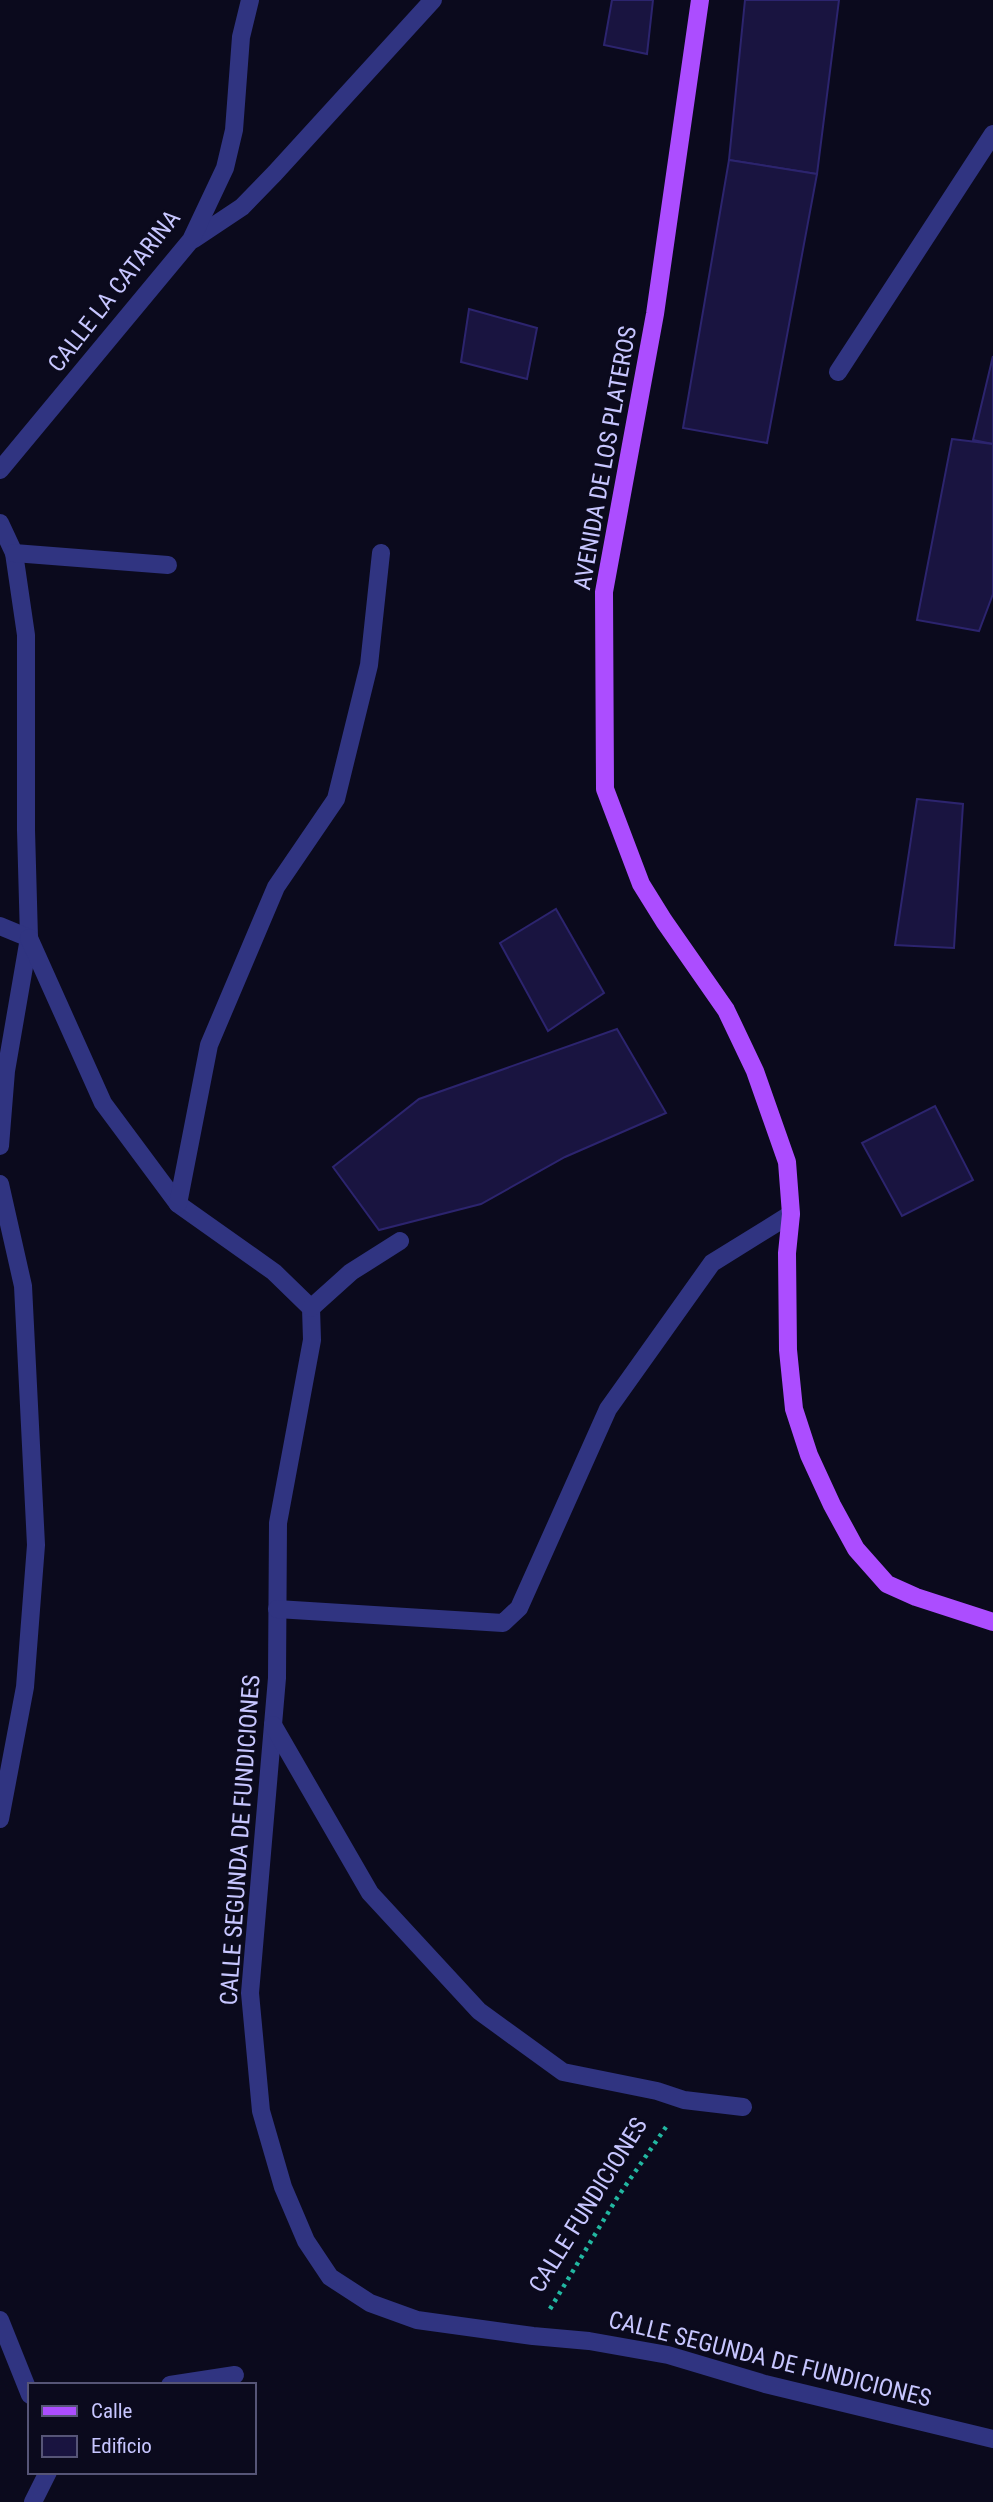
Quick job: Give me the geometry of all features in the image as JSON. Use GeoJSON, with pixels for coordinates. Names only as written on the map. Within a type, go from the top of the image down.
{"type":"FeatureCollection","features":[{"type":"Feature","properties":{"kind":"main road","name":"AVENIDA DE LOS PLATEROS"},"geometry":{"type":"LineString","coordinates":[[700,0],[655,314],[604,592],[605,789],[641,884],[726,1010],[755,1071],[786,1162],[791,1214],[787,1253],[787,1324],[794,1409],[809,1455],[832,1505],[856,1549],[887,1584],[916,1597],[993,1622]]}},
{"type":"Feature","properties":{"kind":"street","name":"CALLE LA CATARINA"},"geometry":{"type":"LineString","coordinates":[[0,470],[191,240],[225,168],[234,130],[241,37],[250,0]]}},
{"type":"Feature","properties":{"kind":"street"},"geometry":{"type":"LineString","coordinates":[[191,240],[242,207],[433,0]]}},
{"type":"Feature","properties":{"kind":"street"},"geometry":{"type":"LineString","coordinates":[[838,372],[993,134]]}},
{"type":"Feature","properties":{"kind":"street"},"geometry":{"type":"LineString","coordinates":[[0,523],[14,553],[26,635],[29,938],[6,1071],[0,1146]]}},
{"type":"Feature","properties":{"kind":"street"},"geometry":{"type":"LineString","coordinates":[[14,553],[168,565]]}},
{"type":"Feature","properties":{"kind":"street"},"geometry":{"type":"LineString","coordinates":[[178,1204],[209,1045],[276,887],[336,799],[369,665],[381,553]]}},
{"type":"Feature","properties":{"kind":"street"},"geometry":{"type":"LineString","coordinates":[[0,926],[29,938],[103,1103],[178,1204],[274,1272],[311,1308],[351,1272],[400,1241]]}},
{"type":"Feature","properties":{"kind":"street"},"geometry":{"type":"LineString","coordinates":[[0,1184],[23,1286],[36,1545],[25,1688],[0,1819]]}},
{"type":"Feature","properties":{"kind":"street"},"geometry":{"type":"LineString","coordinates":[[277,1609],[503,1623],[519,1608],[608,1409],[712,1263],[791,1214]]}},
{"type":"Feature","properties":{"kind":"street","name":"CALLE SEGUNDA DE FUNDICIONES"},"geometry":{"type":"LineString","coordinates":[[311,1308],[312,1340],[278,1523],[277,1678],[250,1993],[261,2111],[283,2187],[306,2241],[330,2277],[370,2304],[417,2320],[589,2341],[668,2355],[765,2384],[993,2439]]}},
{"type":"Feature","properties":{"kind":"street","name":"CALLE FUNDICIONES"},"geometry":{"type":"LineString","coordinates":[[273,1725],[370,1893],[479,2011],[563,2072],[657,2091],[684,2100],[743,2107]]}},
{"type":"Feature","properties":{"kind":"street"},"geometry":{"type":"LineString","coordinates":[[0,2320],[28,2390]]}},
{"type":"Feature","properties":{"kind":"street"},"geometry":{"type":"LineString","coordinates":[[183,2383],[235,2375]]}},
{"type":"Feature","properties":{"kind":"street"},"geometry":{"type":"LineString","coordinates":[[33,2502],[47,2474]]}},
{"type":"Feature","properties":{"kind":"path","name":"CALLE FUNDICIONES"},"geometry":{"type":"LineString","coordinates":[[533,2336],[617,2198],[684,2100]]}},
{"type":"Feature","properties":{"kind":"building"},"geometry":{"type":"Polygon","coordinates":[[[612,0],[653,0],[647,54],[604,45],[612,0]]]}},
{"type":"Feature","properties":{"kind":"building"},"geometry":{"type":"Polygon","coordinates":[[[745,0],[839,0],[817,174],[729,160],[745,0]]]}},
{"type":"Feature","properties":{"kind":"building"},"geometry":{"type":"Polygon","coordinates":[[[729,160],[817,174],[767,443],[683,428],[729,160]]]}},
{"type":"Feature","properties":{"kind":"building"},"geometry":{"type":"Polygon","coordinates":[[[469,309],[537,328],[527,379],[461,362],[469,309]]]}},
{"type":"Feature","properties":{"kind":"building"},"geometry":{"type":"Polygon","coordinates":[[[993,356],[993,444],[973,440],[993,356]]]}},
{"type":"Feature","properties":{"kind":"building"},"geometry":{"type":"Polygon","coordinates":[[[952,439],[993,444],[993,594],[979,631],[917,620],[952,439]]]}},
{"type":"Feature","properties":{"kind":"building"},"geometry":{"type":"Polygon","coordinates":[[[917,799],[963,804],[954,948],[895,945],[917,799]]]}},
{"type":"Feature","properties":{"kind":"building"},"geometry":{"type":"Polygon","coordinates":[[[556,909],[604,993],[548,1031],[500,943],[556,909]]]}},
{"type":"Feature","properties":{"kind":"building"},"geometry":{"type":"Polygon","coordinates":[[[617,1029],[666,1113],[565,1157],[481,1204],[379,1230],[333,1167],[419,1099],[617,1029]]]}},
{"type":"Feature","properties":{"kind":"building"},"geometry":{"type":"Polygon","coordinates":[[[935,1106],[973,1180],[902,1216],[862,1143],[935,1106]]]}}]}
